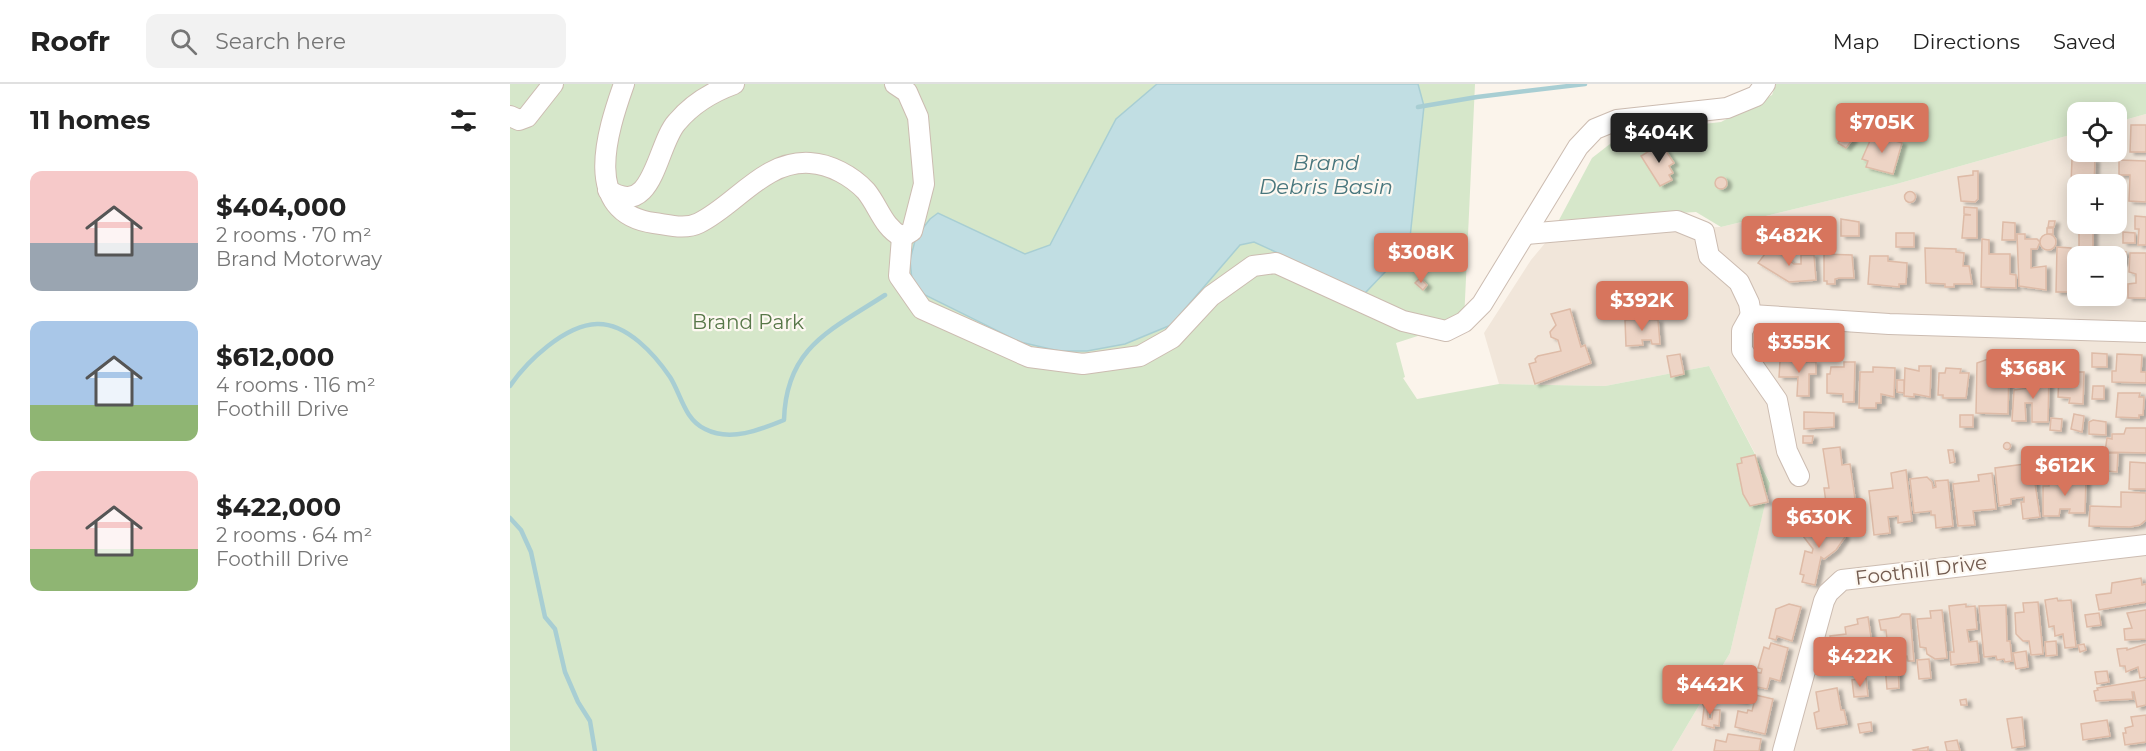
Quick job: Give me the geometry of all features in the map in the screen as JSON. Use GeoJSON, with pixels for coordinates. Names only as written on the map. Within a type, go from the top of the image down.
{"type":"FeatureCollection","features":[{"type":"Feature","properties":{"kind":"street"},"geometry":{"type":"LineString","coordinates":[[510,116],[519,120],[527,117],[553,84]]}},
{"type":"Feature","properties":{"kind":"street"},"geometry":{"type":"LineString","coordinates":[[624,84],[613,113],[604,175],[613,201],[635,220],[683,227],[699,223],[767,175],[788,165],[810,162],[837,169],[866,191],[891,231],[902,237]]}},
{"type":"Feature","properties":{"kind":"street"},"geometry":{"type":"LineString","coordinates":[[608,190],[619,197],[634,197],[650,183],[663,145],[676,122],[709,93],[734,84]]}},
{"type":"Feature","properties":{"kind":"street"},"geometry":{"type":"LineString","coordinates":[[895,84],[907,92],[918,117],[924,184],[912,231],[902,237]]}},
{"type":"Feature","properties":{"kind":"street"},"geometry":{"type":"LineString","coordinates":[[902,237],[898,276],[922,309],[1029,357],[1083,364],[1140,356],[1172,338],[1211,296],[1232,279],[1253,266],[1276,263],[1403,321],[1446,331],[1464,322],[1482,304],[1578,147],[1595,129],[1617,120],[1727,108],[1755,96],[1765,84]]}},
{"type":"Feature","properties":{"kind":"street"},"geometry":{"type":"LineString","coordinates":[[1526,234],[1677,222],[1704,232],[1708,256],[1738,282],[1749,303],[1751,315],[1742,331],[1742,350],[1777,400],[1787,450],[1799,476]]}},
{"type":"Feature","properties":{"kind":"street"},"geometry":{"type":"LineString","coordinates":[[1751,315],[1877,324],[2146,332]]}},
{"type":"Feature","properties":{"kind":"street","name":"Foothill Drive"},"geometry":{"type":"LineString","coordinates":[[1783,751],[1824,601],[1834,586],[1842,580],[2146,545]]}},
{"type":"Feature","properties":{"kind":"shaded area"},"geometry":{"type":"Polygon","coordinates":[[[2146,114],[2146,751],[1672,751],[1730,653],[1770,482],[1709,366],[1605,386],[1499,384],[1484,333],[1531,260],[1546,242],[1678,228],[1721,227],[1893,185],[2067,136],[2067,162],[2127,162],[2127,119],[2146,114]]]}},
{"type":"Feature","properties":{"kind":"green space","name":"Brand Park"},"geometry":{"type":"Polygon","coordinates":[[[510,84],[1475,84],[1464,321],[1396,343],[1405,377],[1403,378],[1417,399],[1499,384],[1605,386],[1709,366],[1770,483],[1730,653],[1672,751],[510,751],[510,84]]]}},
{"type":"Feature","properties":{"kind":"green space"},"geometry":{"type":"Polygon","coordinates":[[[1776,84],[2146,84],[2146,114],[2127,119],[2127,102],[2067,102],[2067,136],[1893,185],[1721,227],[1696,212],[1559,220],[1592,158],[1624,133],[1721,122],[1772,95],[1776,84]]]}},
{"type":"Feature","properties":{"kind":"water","name":"Brand Debris Basin"},"geometry":{"type":"Polygon","coordinates":[[[1157,84],[1418,84],[1424,106],[1409,247],[1365,293],[1254,242],[1240,245],[1171,325],[1125,344],[1087,351],[1059,351],[1020,342],[925,295],[912,280],[910,260],[916,237],[930,219],[938,213],[1025,254],[1050,245],[1116,119],[1157,84]]]}},
{"type":"Feature","properties":{"kind":"building"},"geometry":{"type":"Polygon","coordinates":[[[2131,125],[2146,125],[2146,152],[2130,152],[2131,125]]]}},
{"type":"Feature","properties":{"kind":"building"},"geometry":{"type":"Polygon","coordinates":[[[1845,133],[1853,139],[1846,148],[1838,143],[1845,133]]]}},
{"type":"Feature","properties":{"kind":"building"},"geometry":{"type":"Polygon","coordinates":[[[1873,134],[1902,143],[1893,174],[1866,167],[1868,161],[1862,159],[1873,134]]]}},
{"type":"Feature","properties":{"kind":"building"},"geometry":{"type":"Polygon","coordinates":[[[1662,145],[1674,163],[1669,166],[1673,173],[1669,175],[1672,180],[1660,186],[1641,156],[1662,145]]]}},
{"type":"Feature","properties":{"kind":"building"},"geometry":{"type":"Polygon","coordinates":[[[2146,161],[2146,202],[2129,201],[2130,175],[2119,174],[2119,162],[2146,161]]]}},
{"type":"Feature","properties":{"kind":"building"},"geometry":{"type":"Polygon","coordinates":[[[2072,162],[2095,162],[2094,174],[2071,174],[2072,162]]]}},
{"type":"Feature","properties":{"kind":"building"},"geometry":{"type":"Polygon","coordinates":[[[1973,171],[1978,171],[1978,199],[1975,202],[1961,201],[1958,177],[1973,175],[1973,171]]]}},
{"type":"Feature","properties":{"kind":"building"},"geometry":{"type":"Polygon","coordinates":[[[1723,177],[1726,178],[1726,188],[1719,189],[1716,188],[1715,181],[1716,178],[1723,177]]]}},
{"type":"Feature","properties":{"kind":"building"},"geometry":{"type":"Polygon","coordinates":[[[1910,191],[1916,197],[1910,203],[1904,197],[1910,191]]]}},
{"type":"Feature","properties":{"kind":"building"},"geometry":{"type":"Polygon","coordinates":[[[1964,207],[1977,208],[1977,238],[1962,238],[1964,215],[1971,215],[1964,214],[1964,207]]]}},
{"type":"Feature","properties":{"kind":"building"},"geometry":{"type":"Polygon","coordinates":[[[2135,216],[2146,217],[2146,245],[2138,245],[2139,229],[2135,229],[2135,216]]]}},
{"type":"Feature","properties":{"kind":"building"},"geometry":{"type":"Polygon","coordinates":[[[1814,219],[1822,220],[1822,234],[1813,233],[1814,219]]]}},
{"type":"Feature","properties":{"kind":"building"},"geometry":{"type":"Polygon","coordinates":[[[1841,219],[1859,222],[1859,236],[1841,236],[1841,219]]]}},
{"type":"Feature","properties":{"kind":"building"},"geometry":{"type":"Polygon","coordinates":[[[2049,221],[2055,221],[2054,227],[2048,227],[2049,221]]]}},
{"type":"Feature","properties":{"kind":"building"},"geometry":{"type":"Polygon","coordinates":[[[2003,222],[2015,223],[2015,240],[2002,240],[2003,222]]]}},
{"type":"Feature","properties":{"kind":"building"},"geometry":{"type":"Polygon","coordinates":[[[2047,228],[2053,228],[2053,234],[2047,234],[2047,228]]]}},
{"type":"Feature","properties":{"kind":"building"},"geometry":{"type":"Polygon","coordinates":[[[1896,233],[1914,233],[1914,247],[1896,247],[1896,233]]]}},
{"type":"Feature","properties":{"kind":"building"},"geometry":{"type":"Polygon","coordinates":[[[2135,233],[2135,243],[2123,243],[2123,234],[2135,233]]]}},
{"type":"Feature","properties":{"kind":"building"},"geometry":{"type":"Polygon","coordinates":[[[2017,234],[2025,234],[2025,239],[2037,239],[2040,242],[2037,249],[2031,249],[2031,268],[2046,266],[2046,290],[2019,286],[2017,234]]]}},
{"type":"Feature","properties":{"kind":"building"},"geometry":{"type":"Polygon","coordinates":[[[2048,234],[2056,242],[2048,250],[2040,242],[2048,234]]]}},
{"type":"Feature","properties":{"kind":"building"},"geometry":{"type":"Polygon","coordinates":[[[2079,234],[2093,234],[2093,246],[2079,246],[2079,234]]]}},
{"type":"Feature","properties":{"kind":"building"},"geometry":{"type":"Polygon","coordinates":[[[1982,239],[1989,240],[1989,254],[2010,254],[2010,274],[2016,275],[2016,288],[1981,287],[1982,239]]]}},
{"type":"Feature","properties":{"kind":"building"},"geometry":{"type":"Polygon","coordinates":[[[1771,246],[1794,264],[1801,264],[1801,255],[1814,255],[1816,280],[1789,282],[1758,263],[1771,246]]]}},
{"type":"Feature","properties":{"kind":"building"},"geometry":{"type":"Polygon","coordinates":[[[2057,247],[2067,248],[2067,292],[2056,292],[2057,247]]]}},
{"type":"Feature","properties":{"kind":"building"},"geometry":{"type":"Polygon","coordinates":[[[1925,248],[1956,249],[1956,252],[1964,253],[1963,266],[1969,266],[1972,284],[1954,284],[1954,287],[1945,287],[1945,284],[1926,283],[1925,248]]]}},
{"type":"Feature","properties":{"kind":"building"},"geometry":{"type":"Polygon","coordinates":[[[2130,253],[2146,253],[2146,298],[2128,298],[2128,284],[2136,283],[2136,274],[2129,272],[2130,253]]]}},
{"type":"Feature","properties":{"kind":"building"},"geometry":{"type":"Polygon","coordinates":[[[1824,254],[1852,255],[1854,278],[1839,278],[1835,279],[1835,284],[1827,284],[1827,281],[1824,281],[1824,254]]]}},
{"type":"Feature","properties":{"kind":"building"},"geometry":{"type":"Polygon","coordinates":[[[1870,256],[1888,256],[1888,261],[1907,263],[1906,284],[1899,284],[1899,287],[1868,284],[1870,256]]]}},
{"type":"Feature","properties":{"kind":"building"},"geometry":{"type":"Polygon","coordinates":[[[1420,278],[1427,285],[1423,290],[1415,283],[1420,278]]]}},
{"type":"Feature","properties":{"kind":"building"},"geometry":{"type":"Polygon","coordinates":[[[1652,291],[1652,296],[1661,294],[1660,315],[1631,313],[1630,292],[1652,291]]]}},
{"type":"Feature","properties":{"kind":"building"},"geometry":{"type":"Polygon","coordinates":[[[1570,309],[1581,347],[1585,345],[1591,363],[1535,384],[1529,364],[1536,362],[1535,359],[1538,356],[1561,351],[1558,340],[1551,337],[1550,332],[1556,325],[1551,314],[1570,309]]]}},
{"type":"Feature","properties":{"kind":"building"},"geometry":{"type":"Polygon","coordinates":[[[1625,320],[1658,320],[1660,344],[1652,344],[1651,340],[1642,340],[1643,345],[1626,346],[1625,320]]]}},
{"type":"Feature","properties":{"kind":"building"},"geometry":{"type":"Polygon","coordinates":[[[2092,353],[2107,354],[2107,367],[2092,367],[2092,353]]]}},
{"type":"Feature","properties":{"kind":"building"},"geometry":{"type":"Polygon","coordinates":[[[1680,354],[1684,374],[1671,377],[1667,356],[1680,354]]]}},
{"type":"Feature","properties":{"kind":"building"},"geometry":{"type":"Polygon","coordinates":[[[2117,354],[2142,355],[2141,372],[2146,372],[2146,383],[2112,382],[2112,371],[2116,371],[2117,354]]]}},
{"type":"Feature","properties":{"kind":"building"},"geometry":{"type":"Polygon","coordinates":[[[1988,359],[1994,363],[2009,363],[2008,414],[1976,413],[1977,363],[1988,359]]]}},
{"type":"Feature","properties":{"kind":"building"},"geometry":{"type":"Polygon","coordinates":[[[1780,361],[1816,362],[1816,374],[1809,374],[1809,396],[1797,396],[1798,377],[1779,377],[1780,361]]]}},
{"type":"Feature","properties":{"kind":"building"},"geometry":{"type":"Polygon","coordinates":[[[1844,362],[1855,362],[1854,402],[1843,402],[1843,394],[1827,393],[1827,374],[1830,374],[1831,367],[1844,367],[1844,362]]]}},
{"type":"Feature","properties":{"kind":"building"},"geometry":{"type":"Polygon","coordinates":[[[1919,366],[1931,366],[1930,397],[1914,394],[1914,397],[1904,396],[1905,368],[1919,371],[1919,366]]]}},
{"type":"Feature","properties":{"kind":"building"},"geometry":{"type":"Polygon","coordinates":[[[1873,367],[1895,368],[1894,397],[1881,394],[1881,403],[1876,403],[1876,408],[1859,408],[1860,372],[1873,372],[1873,367]]]}},
{"type":"Feature","properties":{"kind":"building"},"geometry":{"type":"Polygon","coordinates":[[[1946,368],[1961,369],[1960,373],[1969,373],[1966,398],[1943,398],[1943,395],[1938,395],[1939,373],[1945,373],[1946,368]]]}},
{"type":"Feature","properties":{"kind":"building"},"geometry":{"type":"Polygon","coordinates":[[[2039,371],[2049,371],[2048,422],[2032,422],[2032,403],[2025,403],[2026,421],[2012,421],[2014,390],[2035,387],[2039,371]]]}},
{"type":"Feature","properties":{"kind":"building"},"geometry":{"type":"Polygon","coordinates":[[[2073,372],[2084,372],[2083,404],[2069,403],[2070,398],[2058,397],[2059,375],[2073,378],[2073,372]]]}},
{"type":"Feature","properties":{"kind":"building"},"geometry":{"type":"Polygon","coordinates":[[[1897,380],[1904,380],[1904,393],[1897,392],[1897,380]]]}},
{"type":"Feature","properties":{"kind":"building"},"geometry":{"type":"Polygon","coordinates":[[[2093,386],[2104,386],[2104,399],[2092,399],[2093,386]]]}},
{"type":"Feature","properties":{"kind":"building"},"geometry":{"type":"Polygon","coordinates":[[[2118,393],[2140,393],[2139,397],[2144,397],[2143,415],[2139,415],[2139,418],[2116,417],[2118,393]]]}},
{"type":"Feature","properties":{"kind":"building"},"geometry":{"type":"Polygon","coordinates":[[[1804,412],[1834,413],[1834,427],[1804,429],[1804,412]]]}},
{"type":"Feature","properties":{"kind":"building"},"geometry":{"type":"Polygon","coordinates":[[[2074,414],[2084,416],[2082,432],[2071,429],[2074,414]]]}},
{"type":"Feature","properties":{"kind":"building"},"geometry":{"type":"Polygon","coordinates":[[[1960,415],[1973,415],[1973,427],[1960,427],[1960,415]]]}},
{"type":"Feature","properties":{"kind":"building"},"geometry":{"type":"Polygon","coordinates":[[[2051,418],[2062,419],[2061,431],[2050,430],[2051,418]]]}},
{"type":"Feature","properties":{"kind":"building"},"geometry":{"type":"Polygon","coordinates":[[[2093,420],[2106,422],[2106,435],[2089,434],[2089,422],[2093,420]]]}},
{"type":"Feature","properties":{"kind":"building"},"geometry":{"type":"Polygon","coordinates":[[[2126,428],[2146,428],[2146,453],[2105,452],[2107,438],[2112,439],[2112,434],[2124,434],[2126,428]]]}},
{"type":"Feature","properties":{"kind":"building"},"geometry":{"type":"Polygon","coordinates":[[[1803,436],[1813,436],[1812,443],[1803,443],[1803,436]]]}},
{"type":"Feature","properties":{"kind":"building"},"geometry":{"type":"Polygon","coordinates":[[[2007,443],[2010,446],[2007,449],[2004,446],[2007,443]]]}},
{"type":"Feature","properties":{"kind":"building"},"geometry":{"type":"Polygon","coordinates":[[[1840,447],[1842,465],[1850,464],[1856,506],[1827,510],[1824,488],[1829,488],[1823,449],[1840,447]]]}},
{"type":"Feature","properties":{"kind":"building"},"geometry":{"type":"Polygon","coordinates":[[[1948,450],[1953,450],[1955,462],[1950,463],[1948,450]]]}},
{"type":"Feature","properties":{"kind":"building"},"geometry":{"type":"Polygon","coordinates":[[[2105,453],[2118,453],[2117,472],[2107,471],[2105,453]]]}},
{"type":"Feature","properties":{"kind":"building"},"geometry":{"type":"Polygon","coordinates":[[[1755,455],[1768,502],[1750,506],[1743,494],[1737,464],[1742,463],[1741,458],[1755,455]]]}},
{"type":"Feature","properties":{"kind":"building"},"geometry":{"type":"Polygon","coordinates":[[[2130,462],[2146,463],[2146,489],[2129,489],[2130,462]]]}},
{"type":"Feature","properties":{"kind":"building"},"geometry":{"type":"Polygon","coordinates":[[[2032,463],[2040,517],[2023,519],[2021,502],[2024,502],[2024,497],[2011,499],[2011,504],[1999,506],[1995,468],[2032,463]]]}},
{"type":"Feature","properties":{"kind":"building"},"geometry":{"type":"Polygon","coordinates":[[[1906,470],[1912,521],[1898,523],[1898,516],[1888,517],[1890,533],[1874,535],[1869,491],[1893,488],[1891,473],[1906,470]]]}},
{"type":"Feature","properties":{"kind":"building"},"geometry":{"type":"Polygon","coordinates":[[[1992,473],[1996,509],[1973,511],[1975,525],[1958,526],[1953,484],[1979,481],[1978,475],[1992,473]]]}},
{"type":"Feature","properties":{"kind":"building"},"geometry":{"type":"Polygon","coordinates":[[[2073,476],[2086,477],[2085,513],[2069,513],[2070,509],[2060,509],[2059,516],[2043,516],[2043,486],[2049,486],[2049,481],[2073,481],[2073,476]]]}},
{"type":"Feature","properties":{"kind":"building"},"geometry":{"type":"Polygon","coordinates":[[[1927,477],[1932,482],[1933,488],[1936,487],[1935,481],[1948,480],[1953,526],[1936,528],[1935,515],[1931,515],[1931,511],[1914,513],[1910,479],[1927,477]]]}},
{"type":"Feature","properties":{"kind":"building"},"geometry":{"type":"Polygon","coordinates":[[[2121,492],[2146,493],[2146,520],[2140,525],[2130,527],[2089,526],[2090,506],[2121,507],[2121,492]]]}},
{"type":"Feature","properties":{"kind":"building"},"geometry":{"type":"Polygon","coordinates":[[[1786,499],[1800,501],[1796,516],[1784,514],[1786,499]]]}},
{"type":"Feature","properties":{"kind":"building"},"geometry":{"type":"Polygon","coordinates":[[[1818,520],[1826,528],[1822,531],[1824,533],[1833,524],[1845,537],[1836,550],[1824,559],[1821,557],[1815,585],[1802,582],[1804,575],[1800,574],[1805,551],[1812,553],[1813,549],[1803,536],[1818,520]]]}},
{"type":"Feature","properties":{"kind":"building"},"geometry":{"type":"Polygon","coordinates":[[[2141,578],[2142,585],[2146,584],[2146,602],[2099,610],[2096,595],[2111,593],[2112,583],[2141,578]]]}},
{"type":"Feature","properties":{"kind":"building"},"geometry":{"type":"Polygon","coordinates":[[[2057,598],[2058,601],[2071,600],[2076,647],[2065,648],[2063,634],[2055,636],[2054,626],[2049,627],[2045,600],[2057,598]]]}},
{"type":"Feature","properties":{"kind":"building"},"geometry":{"type":"Polygon","coordinates":[[[2038,602],[2043,654],[2031,655],[2029,641],[2023,641],[2016,634],[2015,613],[2024,612],[2023,603],[2038,602]]]}},
{"type":"Feature","properties":{"kind":"building"},"geometry":{"type":"Polygon","coordinates":[[[1789,604],[1801,607],[1792,641],[1777,636],[1776,640],[1769,638],[1776,609],[1789,604]]]}},
{"type":"Feature","properties":{"kind":"building"},"geometry":{"type":"Polygon","coordinates":[[[1966,604],[1966,607],[1975,606],[1977,629],[1967,630],[1969,642],[1977,641],[1979,662],[1951,665],[1950,652],[1954,652],[1949,606],[1966,604]]]}},
{"type":"Feature","properties":{"kind":"building"},"geometry":{"type":"Polygon","coordinates":[[[2006,605],[2007,641],[2010,641],[2012,661],[2005,662],[2004,659],[1997,660],[1996,656],[1984,657],[1979,606],[2006,605]]]}},
{"type":"Feature","properties":{"kind":"building"},"geometry":{"type":"Polygon","coordinates":[[[1942,610],[1947,658],[1935,659],[1927,654],[1926,648],[1920,647],[1917,619],[1931,618],[1930,611],[1942,610]]]}},
{"type":"Feature","properties":{"kind":"building"},"geometry":{"type":"Polygon","coordinates":[[[2146,610],[2146,639],[2125,640],[2124,629],[2132,628],[2127,613],[2146,610]]]}},
{"type":"Feature","properties":{"kind":"building"},"geometry":{"type":"Polygon","coordinates":[[[2099,613],[2101,625],[2087,627],[2085,615],[2099,613]]]}},
{"type":"Feature","properties":{"kind":"building"},"geometry":{"type":"Polygon","coordinates":[[[1902,614],[1910,614],[1914,661],[1908,661],[1907,656],[1901,657],[1900,648],[1888,650],[1886,630],[1881,630],[1879,620],[1899,617],[1902,614]]]}},
{"type":"Feature","properties":{"kind":"building"},"geometry":{"type":"Polygon","coordinates":[[[1868,617],[1873,651],[1852,654],[1854,666],[1828,670],[1826,657],[1833,656],[1830,636],[1846,634],[1845,627],[1858,624],[1857,619],[1868,617]]]}},
{"type":"Feature","properties":{"kind":"building"},"geometry":{"type":"Polygon","coordinates":[[[2056,641],[2057,655],[2046,656],[2045,642],[2056,641]]]}},
{"type":"Feature","properties":{"kind":"building"},"geometry":{"type":"Polygon","coordinates":[[[1771,643],[1788,648],[1780,681],[1770,678],[1767,689],[1752,686],[1756,672],[1761,673],[1762,669],[1758,668],[1764,647],[1769,649],[1771,643]]]}},
{"type":"Feature","properties":{"kind":"building"},"geometry":{"type":"Polygon","coordinates":[[[2084,644],[2086,650],[2080,652],[2078,645],[2084,644]]]}},
{"type":"Feature","properties":{"kind":"building"},"geometry":{"type":"Polygon","coordinates":[[[2146,644],[2146,677],[2140,678],[2138,667],[2126,672],[2125,666],[2120,666],[2117,649],[2127,648],[2127,650],[2146,644]]]}},
{"type":"Feature","properties":{"kind":"building"},"geometry":{"type":"Polygon","coordinates":[[[2026,651],[2028,667],[2016,669],[2013,653],[2026,651]]]}},
{"type":"Feature","properties":{"kind":"building"},"geometry":{"type":"Polygon","coordinates":[[[1929,659],[1931,678],[1919,679],[1917,660],[1929,659]]]}},
{"type":"Feature","properties":{"kind":"building"},"geometry":{"type":"Polygon","coordinates":[[[1898,664],[1899,688],[1887,689],[1885,666],[1898,664]]]}},
{"type":"Feature","properties":{"kind":"building"},"geometry":{"type":"Polygon","coordinates":[[[2107,671],[2109,682],[2097,684],[2095,672],[2107,671]]]}},
{"type":"Feature","properties":{"kind":"building"},"geometry":{"type":"Polygon","coordinates":[[[1866,678],[1868,696],[1854,697],[1852,680],[1866,678]]]}},
{"type":"Feature","properties":{"kind":"building"},"geometry":{"type":"Polygon","coordinates":[[[2146,680],[2146,705],[2137,707],[2134,692],[2132,692],[2133,699],[2096,701],[2094,691],[2098,690],[2097,688],[2146,680]]]}},
{"type":"Feature","properties":{"kind":"building"},"geometry":{"type":"Polygon","coordinates":[[[1837,688],[1841,710],[1844,710],[1847,724],[1817,729],[1814,713],[1819,711],[1816,692],[1837,688]]]}},
{"type":"Feature","properties":{"kind":"building"},"geometry":{"type":"Polygon","coordinates":[[[1734,689],[1746,691],[1744,701],[1732,699],[1734,689]]]}},
{"type":"Feature","properties":{"kind":"building"},"geometry":{"type":"Polygon","coordinates":[[[1751,694],[1773,699],[1765,734],[1735,727],[1738,711],[1747,713],[1748,710],[1752,711],[1754,703],[1750,702],[1751,694]]]}},
{"type":"Feature","properties":{"kind":"building"},"geometry":{"type":"Polygon","coordinates":[[[1706,696],[1708,719],[1712,719],[1713,710],[1720,710],[1719,726],[1714,725],[1714,728],[1702,725],[1704,708],[1701,698],[1706,696]]]}},
{"type":"Feature","properties":{"kind":"building"},"geometry":{"type":"Polygon","coordinates":[[[1966,699],[1967,705],[1961,705],[1960,700],[1966,699]]]}},
{"type":"Feature","properties":{"kind":"building"},"geometry":{"type":"Polygon","coordinates":[[[2146,715],[2146,742],[2125,745],[2123,733],[2126,733],[2125,728],[2133,726],[2131,717],[2146,715]]]}},
{"type":"Feature","properties":{"kind":"building"},"geometry":{"type":"Polygon","coordinates":[[[2022,717],[2025,746],[2012,748],[2007,719],[2022,717]]]}},
{"type":"Feature","properties":{"kind":"building"},"geometry":{"type":"Polygon","coordinates":[[[2107,720],[2110,736],[2083,740],[2081,724],[2107,720]]]}},
{"type":"Feature","properties":{"kind":"building"},"geometry":{"type":"Polygon","coordinates":[[[1871,722],[1872,731],[1860,733],[1858,724],[1871,722]]]}},
{"type":"Feature","properties":{"kind":"building"},"geometry":{"type":"Polygon","coordinates":[[[1728,734],[1761,739],[1759,751],[1714,751],[1716,740],[1726,742],[1728,734]]]}},
{"type":"Feature","properties":{"kind":"building"},"geometry":{"type":"Polygon","coordinates":[[[1957,740],[1960,751],[1947,751],[1945,742],[1957,740]]]}},
{"type":"Feature","properties":{"kind":"building"},"geometry":{"type":"Polygon","coordinates":[[[1928,747],[1928,751],[1913,750],[1928,747]]]}},
{"type":"Feature","properties":{"kind":"waterway"},"geometry":{"type":"LineString","coordinates":[[1418,107],[1477,97],[1585,84]]}},
{"type":"Feature","properties":{"kind":"waterway"},"geometry":{"type":"LineString","coordinates":[[510,386],[526,366],[560,337],[585,326],[608,325],[629,335],[648,350],[670,377],[688,413],[698,425],[715,433],[735,435],[755,431],[784,420],[787,395],[793,375],[815,343],[885,295]]}},
{"type":"Feature","properties":{"kind":"waterway"},"geometry":{"type":"LineString","coordinates":[[510,518],[521,530],[531,552],[545,617],[555,629],[565,672],[578,702],[590,721],[595,751]]}}]}
